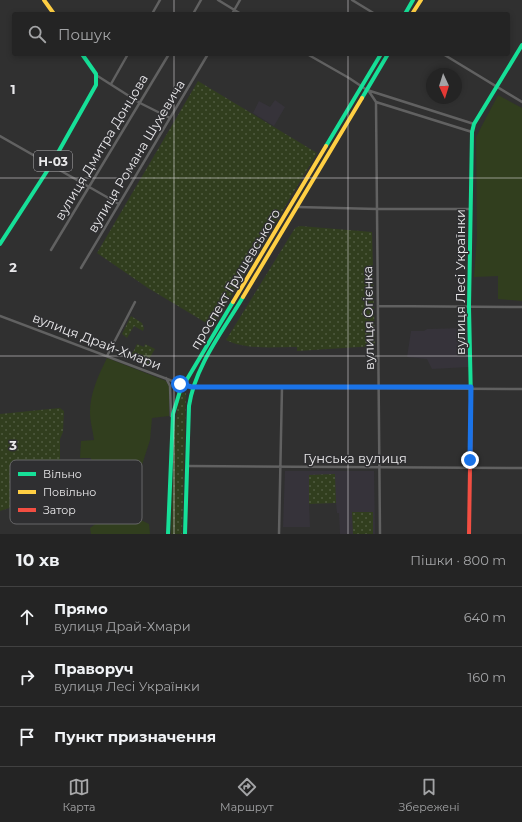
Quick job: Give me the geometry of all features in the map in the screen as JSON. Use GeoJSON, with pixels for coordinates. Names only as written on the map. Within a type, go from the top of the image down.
{"type":"FeatureCollection","features":[{"type":"Feature","properties":{"kind":"main road"},"geometry":{"type":"LineString","coordinates":[[44,0],[53,12]]}},
{"type":"Feature","properties":{"kind":"main road"},"geometry":{"type":"LineString","coordinates":[[406,12],[413,0]]}},
{"type":"Feature","properties":{"kind":"main road"},"geometry":{"type":"LineString","coordinates":[[413,12],[421,0]]}},
{"type":"Feature","properties":{"kind":"main road","name":"вулиця Лесі Українки"},"geometry":{"type":"LineString","coordinates":[[469,534],[471,387],[469,307],[472,132],[474,124],[522,45]]}},
{"type":"Feature","properties":{"kind":"main road"},"geometry":{"type":"LineString","coordinates":[[83,56],[96,74]]}},
{"type":"Feature","properties":{"kind":"main road","name":"проспект Грушевського"},"geometry":{"type":"LineString","coordinates":[[168,534],[172,429],[175,404],[183,385],[380,56]]}},
{"type":"Feature","properties":{"kind":"main road","name":"проспект Грушевського"},"geometry":{"type":"LineString","coordinates":[[185,534],[189,406],[192,387],[200,369],[387,56]]}},
{"type":"Feature","properties":{"kind":"main road","name":"Н-03"},"geometry":{"type":"LineString","coordinates":[[0,244],[51,165],[96,85],[96,74]]}},
{"type":"Feature","properties":{"kind":"street"},"geometry":{"type":"LineString","coordinates":[[153,12],[160,0]]}},
{"type":"Feature","properties":{"kind":"street"},"geometry":{"type":"LineString","coordinates":[[194,12],[201,0]]}},
{"type":"Feature","properties":{"kind":"street"},"geometry":{"type":"LineString","coordinates":[[218,0],[238,12]]}},
{"type":"Feature","properties":{"kind":"street"},"geometry":{"type":"LineString","coordinates":[[234,10],[240,0]]}},
{"type":"Feature","properties":{"kind":"street"},"geometry":{"type":"LineString","coordinates":[[352,0],[372,12]]}},
{"type":"Feature","properties":{"kind":"street"},"geometry":{"type":"LineString","coordinates":[[111,84],[127,56]]}},
{"type":"Feature","properties":{"kind":"street","name":"вулиця Дмитра Донцова"},"geometry":{"type":"LineString","coordinates":[[51,250],[168,56]]}},
{"type":"Feature","properties":{"kind":"street","name":"вулиця Романа Шухевича"},"geometry":{"type":"LineString","coordinates":[[81,268],[207,56]]}},
{"type":"Feature","properties":{"kind":"street"},"geometry":{"type":"LineString","coordinates":[[310,56],[367,90],[474,124]]}},
{"type":"Feature","properties":{"kind":"street"},"geometry":{"type":"LineString","coordinates":[[446,56],[522,102]]}},
{"type":"Feature","properties":{"kind":"street"},"geometry":{"type":"LineString","coordinates":[[96,74],[140,103],[170,118]]}},
{"type":"Feature","properties":{"kind":"street"},"geometry":{"type":"LineString","coordinates":[[367,90],[376,102],[472,132]]}},
{"type":"Feature","properties":{"kind":"street","name":"вулиця Огієнка"},"geometry":{"type":"LineString","coordinates":[[376,102],[379,387],[378,468],[380,534]]}},
{"type":"Feature","properties":{"kind":"street"},"geometry":{"type":"LineString","coordinates":[[0,136],[119,204]]}},
{"type":"Feature","properties":{"kind":"street"},"geometry":{"type":"LineString","coordinates":[[296,207],[471,209]]}},
{"type":"Feature","properties":{"kind":"street"},"geometry":{"type":"LineString","coordinates":[[107,356],[135,302]]}},
{"type":"Feature","properties":{"kind":"street"},"geometry":{"type":"LineString","coordinates":[[378,306],[522,307]]}},
{"type":"Feature","properties":{"kind":"street","name":"вулиця Драй-Хмари"},"geometry":{"type":"LineString","coordinates":[[0,316],[183,385],[192,387],[522,388]]}},
{"type":"Feature","properties":{"kind":"street"},"geometry":{"type":"LineString","coordinates":[[166,378],[170,386],[172,429]]}},
{"type":"Feature","properties":{"kind":"street"},"geometry":{"type":"LineString","coordinates":[[279,534],[282,387]]}},
{"type":"Feature","properties":{"kind":"street","name":"Гунська вулиця"},"geometry":{"type":"LineString","coordinates":[[187,466],[522,468]]}},
{"type":"Feature","properties":{"kind":"shaded area"},"geometry":{"type":"Polygon","coordinates":[[[275,100],[285,107],[274,126],[253,113],[259,101],[270,107],[275,100]]]}},
{"type":"Feature","properties":{"kind":"shaded area"},"geometry":{"type":"Polygon","coordinates":[[[468,328],[469,367],[432,369],[427,359],[407,357],[411,331],[468,328]]]}},
{"type":"Feature","properties":{"kind":"shaded area"},"geometry":{"type":"Polygon","coordinates":[[[285,471],[374,471],[375,534],[340,534],[339,513],[337,513],[336,503],[309,504],[310,527],[283,527],[285,471]]]}},
{"type":"Feature","properties":{"kind":"green space"},"geometry":{"type":"Polygon","coordinates":[[[198,81],[317,153],[213,327],[148,288],[97,253],[198,81]]]}},
{"type":"Feature","properties":{"kind":"green space"},"geometry":{"type":"Polygon","coordinates":[[[498,95],[522,108],[522,301],[498,299],[498,276],[474,277],[477,237],[476,137],[498,95]]]}},
{"type":"Feature","properties":{"kind":"green space"},"geometry":{"type":"Polygon","coordinates":[[[300,226],[372,232],[375,346],[297,351],[297,347],[251,347],[226,340],[295,228],[300,226]]]}},
{"type":"Feature","properties":{"kind":"green space"},"geometry":{"type":"Polygon","coordinates":[[[131,316],[142,323],[144,328],[143,331],[134,326],[127,338],[122,334],[131,316]]]}},
{"type":"Feature","properties":{"kind":"green space"},"geometry":{"type":"Polygon","coordinates":[[[137,344],[144,347],[145,344],[155,349],[149,359],[154,362],[152,367],[130,358],[137,344]]]}},
{"type":"Feature","properties":{"kind":"green space"},"geometry":{"type":"Polygon","coordinates":[[[107,358],[166,381],[169,386],[169,416],[152,418],[150,440],[142,465],[142,460],[91,460],[91,458],[80,458],[81,441],[94,440],[90,419],[90,405],[101,371],[107,358]]]}},
{"type":"Feature","properties":{"kind":"green space"},"geometry":{"type":"Polygon","coordinates":[[[182,393],[186,393],[182,534],[171,534],[174,432],[178,404],[182,393]]]}},
{"type":"Feature","properties":{"kind":"green space"},"geometry":{"type":"Polygon","coordinates":[[[60,408],[64,411],[63,432],[60,439],[60,460],[10,460],[10,508],[0,511],[0,414],[60,408]]]}},
{"type":"Feature","properties":{"kind":"green space"},"geometry":{"type":"Polygon","coordinates":[[[335,474],[336,503],[309,504],[309,475],[335,474]]]}},
{"type":"Feature","properties":{"kind":"green space"},"geometry":{"type":"Polygon","coordinates":[[[352,512],[373,512],[373,534],[353,534],[352,512]]]}},
{"type":"Feature","properties":{"kind":"green space"},"geometry":{"type":"Polygon","coordinates":[[[142,520],[149,524],[150,534],[91,534],[90,528],[95,524],[142,524],[142,520]]]}},
{"type":"Feature","properties":{"kind":"traffic: fast"},"geometry":{"type":"LineString","coordinates":[[406,12],[413,0]]}},
{"type":"Feature","properties":{"kind":"traffic: fast"},"geometry":{"type":"LineString","coordinates":[[471,401],[469,307],[472,132],[474,124],[522,45]]}},
{"type":"Feature","properties":{"kind":"traffic: fast"},"geometry":{"type":"LineString","coordinates":[[0,244],[51,165],[96,85],[96,74],[83,56]]}},
{"type":"Feature","properties":{"kind":"traffic: fast"},"geometry":{"type":"LineString","coordinates":[[326,146],[380,56]]}},
{"type":"Feature","properties":{"kind":"traffic: fast"},"geometry":{"type":"LineString","coordinates":[[362,98],[387,56]]}},
{"type":"Feature","properties":{"kind":"traffic: fast"},"geometry":{"type":"LineString","coordinates":[[185,534],[189,406],[192,391],[203,363],[243,297]]}},
{"type":"Feature","properties":{"kind":"traffic: fast"},"geometry":{"type":"LineString","coordinates":[[168,534],[173,414],[180,391],[233,302]]}},
{"type":"Feature","properties":{"kind":"traffic: slow"},"geometry":{"type":"LineString","coordinates":[[44,0],[53,12]]}},
{"type":"Feature","properties":{"kind":"traffic: slow"},"geometry":{"type":"LineString","coordinates":[[413,12],[421,0]]}},
{"type":"Feature","properties":{"kind":"traffic: slow"},"geometry":{"type":"LineString","coordinates":[[243,297],[362,98]]}},
{"type":"Feature","properties":{"kind":"traffic: slow"},"geometry":{"type":"LineString","coordinates":[[233,302],[326,146]]}},
{"type":"Feature","properties":{"kind":"traffic: jam"},"geometry":{"type":"LineString","coordinates":[[469,534],[471,401]]}},
{"type":"Feature","properties":{"kind":"route"},"geometry":{"type":"LineString","coordinates":[[180,384],[192,387],[471,387],[470,460]]}}]}
